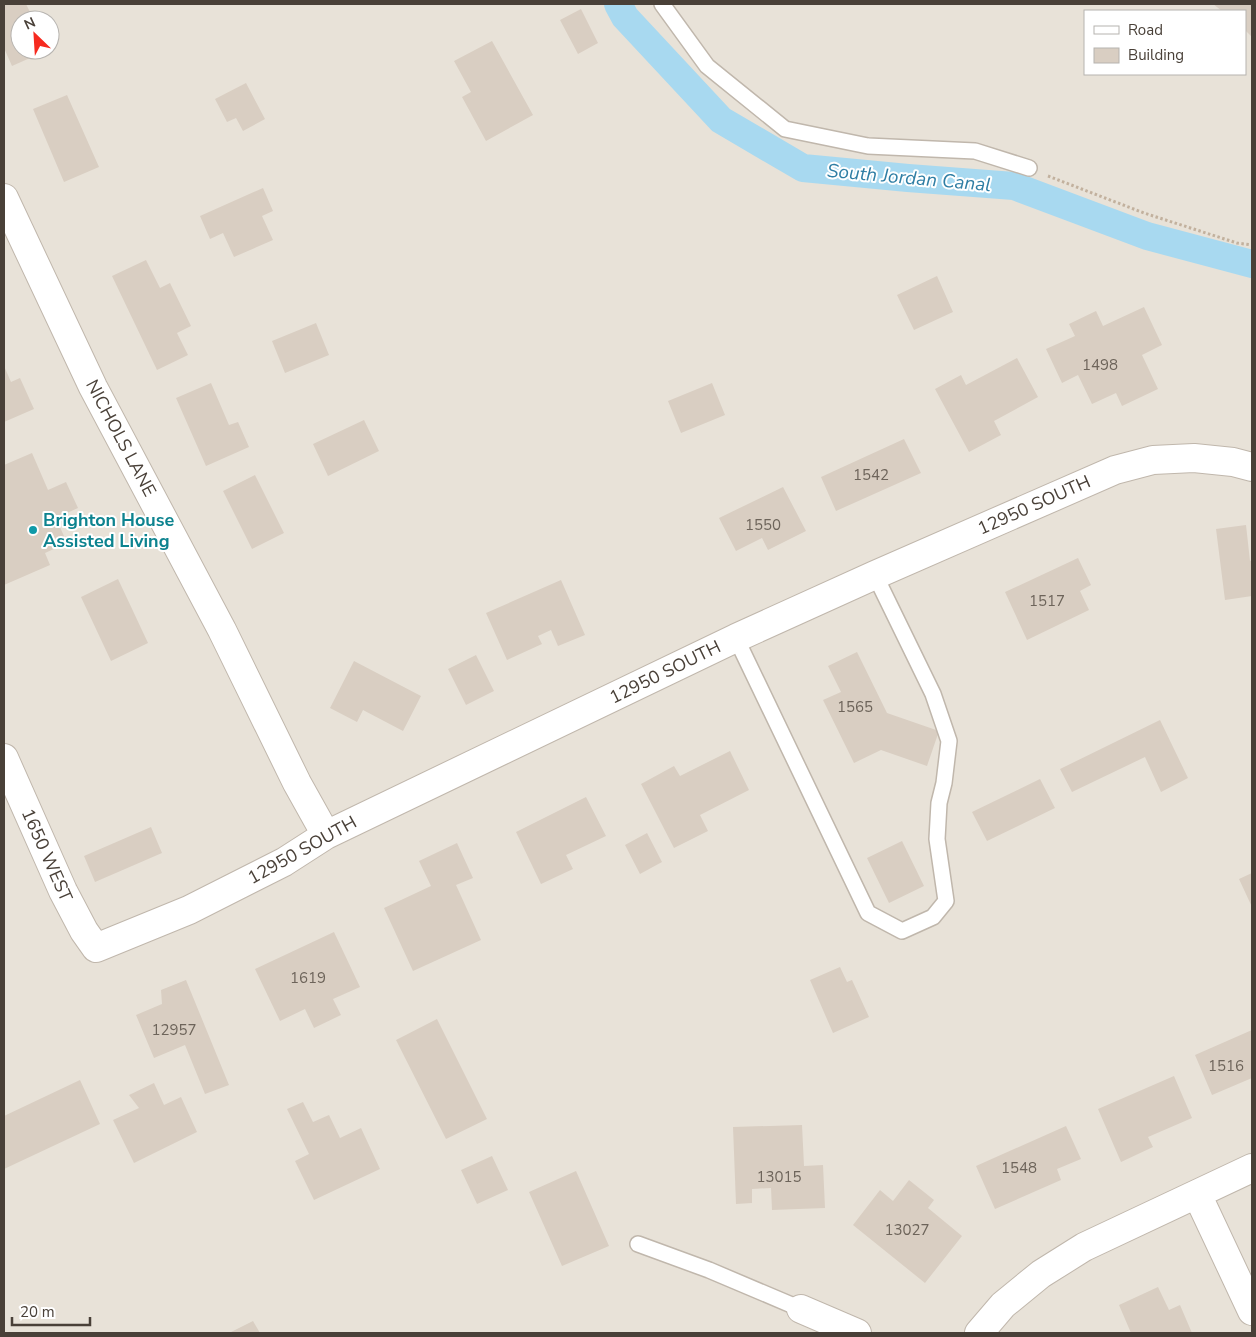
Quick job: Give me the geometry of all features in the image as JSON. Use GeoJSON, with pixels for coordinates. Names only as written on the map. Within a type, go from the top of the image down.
{"type":"FeatureCollection","features":[{"type":"Feature","properties":{"kind":"street","name":"NICHOLS LANE"},"geometry":{"type":"LineString","coordinates":[[4,198],[93,387],[222,630],[297,783],[326,834]]}},
{"type":"Feature","properties":{"kind":"street","name":"12950 SOUTH"},"geometry":{"type":"LineString","coordinates":[[96,948],[198,906],[284,862],[326,834],[736,638],[874,575],[1115,470],[1154,460],[1194,458],[1233,462],[1252,467]]}},
{"type":"Feature","properties":{"kind":"street","name":"1650 WEST"},"geometry":{"type":"LineString","coordinates":[[4,758],[63,891],[84,931],[96,948]]}},
{"type":"Feature","properties":{"kind":"street"},"geometry":{"type":"LineString","coordinates":[[979,1333],[1003,1305],[1041,1274],[1084,1247],[1252,1168]]}},
{"type":"Feature","properties":{"kind":"street"},"geometry":{"type":"LineString","coordinates":[[1197,1194],[1252,1311]]}},
{"type":"Feature","properties":{"kind":"street"},"geometry":{"type":"LineString","coordinates":[[801,1309],[857,1333]]}},
{"type":"Feature","properties":{"kind":"lane"},"geometry":{"type":"LineString","coordinates":[[662,4],[706,66],[785,129],[868,146],[975,151],[1029,168]]}},
{"type":"Feature","properties":{"kind":"lane"},"geometry":{"type":"LineString","coordinates":[[736,638],[868,913],[902,931],[933,917],[946,901],[937,839],[939,803],[944,783],[949,741],[933,694],[874,575]]}},
{"type":"Feature","properties":{"kind":"lane"},"geometry":{"type":"LineString","coordinates":[[638,1244],[709,1270],[801,1309]]}},
{"type":"Feature","properties":{"kind":"path"},"geometry":{"type":"LineString","coordinates":[[1029,168],[1144,213],[1252,245]]}},
{"type":"Feature","properties":{"kind":"shaded area"},"geometry":{"type":"Polygon","coordinates":[[[4,4],[1252,4],[1252,1333],[4,1333],[4,4]]]}},
{"type":"Feature","properties":{"kind":"building"},"geometry":{"type":"Polygon","coordinates":[[[4,4],[26,4],[29,10],[10,10],[10,60],[26,60],[12,66],[4,48],[4,4]]]}},
{"type":"Feature","properties":{"kind":"building"},"geometry":{"type":"Polygon","coordinates":[[[1213,4],[1252,4],[1252,37],[1246,31],[1246,10],[1221,10],[1213,4]]]}},
{"type":"Feature","properties":{"kind":"building"},"geometry":{"type":"Polygon","coordinates":[[[581,9],[598,43],[578,54],[560,20],[581,9]]]}},
{"type":"Feature","properties":{"kind":"building"},"geometry":{"type":"Polygon","coordinates":[[[492,41],[533,115],[486,141],[462,97],[471,92],[454,61],[492,41]]]}},
{"type":"Feature","properties":{"kind":"building"},"geometry":{"type":"Polygon","coordinates":[[[246,83],[265,119],[243,131],[236,118],[227,122],[215,99],[246,83]]]}},
{"type":"Feature","properties":{"kind":"building"},"geometry":{"type":"Polygon","coordinates":[[[67,95],[99,167],[64,182],[33,109],[67,95]]]}},
{"type":"Feature","properties":{"kind":"building"},"geometry":{"type":"Polygon","coordinates":[[[263,188],[273,211],[262,216],[273,240],[234,257],[223,233],[210,239],[200,216],[263,188]]]}},
{"type":"Feature","properties":{"kind":"building"},"geometry":{"type":"Polygon","coordinates":[[[146,260],[160,288],[170,283],[191,326],[177,333],[188,355],[157,370],[112,276],[146,260]]]}},
{"type":"Feature","properties":{"kind":"building"},"geometry":{"type":"Polygon","coordinates":[[[937,276],[953,312],[914,330],[897,295],[937,276]]]}},
{"type":"Feature","properties":{"kind":"building"},"geometry":{"type":"Polygon","coordinates":[[[1144,307],[1162,345],[1142,355],[1158,389],[1122,406],[1116,393],[1092,404],[1078,375],[1062,383],[1046,349],[1075,336],[1069,324],[1096,311],[1103,326],[1144,307]]]}},
{"type":"Feature","properties":{"kind":"building"},"geometry":{"type":"Polygon","coordinates":[[[316,323],[329,355],[285,373],[272,341],[316,323]]]}},
{"type":"Feature","properties":{"kind":"building"},"geometry":{"type":"Polygon","coordinates":[[[1017,358],[1038,397],[994,421],[1001,435],[969,452],[935,389],[961,375],[966,385],[1017,358]]]}},
{"type":"Feature","properties":{"kind":"building"},"geometry":{"type":"Polygon","coordinates":[[[4,366],[11,382],[20,378],[34,409],[4,422],[4,366]]]}},
{"type":"Feature","properties":{"kind":"building"},"geometry":{"type":"Polygon","coordinates":[[[211,383],[229,425],[238,422],[249,447],[206,466],[176,398],[211,383]]]}},
{"type":"Feature","properties":{"kind":"building"},"geometry":{"type":"Polygon","coordinates":[[[712,383],[725,415],[681,433],[668,401],[712,383]]]}},
{"type":"Feature","properties":{"kind":"building"},"geometry":{"type":"Polygon","coordinates":[[[364,420],[379,451],[328,476],[313,444],[364,420]]]}},
{"type":"Feature","properties":{"kind":"building"},"geometry":{"type":"Polygon","coordinates":[[[904,439],[921,473],[836,511],[821,477],[904,439]]]}},
{"type":"Feature","properties":{"kind":"building","name":"Brighton House Assisted Living"},"geometry":{"type":"Polygon","coordinates":[[[32,453],[48,490],[66,482],[78,508],[56,518],[67,543],[45,553],[50,565],[4,585],[4,465],[32,453]]]}},
{"type":"Feature","properties":{"kind":"building"},"geometry":{"type":"Polygon","coordinates":[[[255,475],[284,533],[252,549],[223,491],[255,475]]]}},
{"type":"Feature","properties":{"kind":"building"},"geometry":{"type":"Polygon","coordinates":[[[783,487],[806,531],[768,550],[762,538],[736,551],[719,518],[783,487]]]}},
{"type":"Feature","properties":{"kind":"building"},"geometry":{"type":"Polygon","coordinates":[[[1246,525],[1250,561],[1252,560],[1252,596],[1225,600],[1216,529],[1246,525]]]}},
{"type":"Feature","properties":{"kind":"building"},"geometry":{"type":"Polygon","coordinates":[[[1078,558],[1091,585],[1080,591],[1089,610],[1027,640],[1005,592],[1078,558]]]}},
{"type":"Feature","properties":{"kind":"building"},"geometry":{"type":"Polygon","coordinates":[[[118,579],[148,643],[111,661],[81,597],[118,579]]]}},
{"type":"Feature","properties":{"kind":"building"},"geometry":{"type":"Polygon","coordinates":[[[561,580],[585,635],[558,646],[551,630],[538,636],[542,644],[507,660],[486,613],[561,580]]]}},
{"type":"Feature","properties":{"kind":"building"},"geometry":{"type":"Polygon","coordinates":[[[857,652],[887,713],[939,731],[927,766],[881,750],[854,763],[823,700],[841,692],[828,666],[857,652]]]}},
{"type":"Feature","properties":{"kind":"building"},"geometry":{"type":"Polygon","coordinates":[[[476,655],[494,691],[466,705],[448,669],[476,655]]]}},
{"type":"Feature","properties":{"kind":"building"},"geometry":{"type":"Polygon","coordinates":[[[354,661],[421,696],[403,731],[363,710],[357,722],[330,708],[354,661]]]}},
{"type":"Feature","properties":{"kind":"building"},"geometry":{"type":"Polygon","coordinates":[[[1160,720],[1188,778],[1161,792],[1145,757],[1072,792],[1060,769],[1160,720]]]}},
{"type":"Feature","properties":{"kind":"building"},"geometry":{"type":"Polygon","coordinates":[[[730,751],[749,790],[700,815],[708,831],[674,848],[641,784],[674,766],[680,776],[730,751]]]}},
{"type":"Feature","properties":{"kind":"building"},"geometry":{"type":"Polygon","coordinates":[[[1040,779],[1055,808],[987,841],[972,812],[1040,779]]]}},
{"type":"Feature","properties":{"kind":"building"},"geometry":{"type":"Polygon","coordinates":[[[586,797],[606,836],[566,855],[573,869],[541,884],[516,832],[586,797]]]}},
{"type":"Feature","properties":{"kind":"building"},"geometry":{"type":"Polygon","coordinates":[[[151,827],[162,853],[95,882],[84,856],[151,827]]]}},
{"type":"Feature","properties":{"kind":"building"},"geometry":{"type":"Polygon","coordinates":[[[647,833],[662,862],[640,874],[625,845],[647,833]]]}},
{"type":"Feature","properties":{"kind":"building"},"geometry":{"type":"Polygon","coordinates":[[[902,841],[924,886],[889,903],[867,858],[902,841]]]}},
{"type":"Feature","properties":{"kind":"building"},"geometry":{"type":"Polygon","coordinates":[[[457,843],[473,878],[456,885],[481,940],[413,971],[384,908],[431,886],[419,861],[457,843]]]}},
{"type":"Feature","properties":{"kind":"building"},"geometry":{"type":"Polygon","coordinates":[[[1252,873],[1252,907],[1239,879],[1252,873]]]}},
{"type":"Feature","properties":{"kind":"building"},"geometry":{"type":"Polygon","coordinates":[[[334,932],[360,987],[333,999],[341,1015],[314,1028],[305,1009],[280,1021],[255,969],[334,932]]]}},
{"type":"Feature","properties":{"kind":"building"},"geometry":{"type":"Polygon","coordinates":[[[840,967],[847,982],[852,980],[869,1017],[833,1033],[810,980],[840,967]]]}},
{"type":"Feature","properties":{"kind":"building"},"geometry":{"type":"Polygon","coordinates":[[[186,980],[229,1085],[205,1094],[185,1045],[154,1058],[136,1015],[162,1004],[161,990],[186,980]]]}},
{"type":"Feature","properties":{"kind":"building"},"geometry":{"type":"Polygon","coordinates":[[[437,1019],[487,1119],[446,1139],[396,1040],[437,1019]]]}},
{"type":"Feature","properties":{"kind":"building"},"geometry":{"type":"Polygon","coordinates":[[[1252,1030],[1252,1078],[1212,1095],[1195,1055],[1252,1030]]]}},
{"type":"Feature","properties":{"kind":"building"},"geometry":{"type":"Polygon","coordinates":[[[1174,1076],[1192,1118],[1148,1137],[1153,1147],[1121,1162],[1098,1109],[1174,1076]]]}},
{"type":"Feature","properties":{"kind":"building"},"geometry":{"type":"Polygon","coordinates":[[[80,1080],[100,1124],[4,1169],[4,1116],[80,1080]]]}},
{"type":"Feature","properties":{"kind":"building"},"geometry":{"type":"Polygon","coordinates":[[[154,1083],[164,1105],[181,1097],[197,1132],[134,1163],[113,1120],[139,1108],[129,1095],[154,1083]]]}},
{"type":"Feature","properties":{"kind":"building"},"geometry":{"type":"Polygon","coordinates":[[[303,1102],[313,1122],[329,1115],[340,1138],[361,1128],[380,1169],[314,1200],[295,1161],[309,1154],[287,1109],[303,1102]]]}},
{"type":"Feature","properties":{"kind":"building"},"geometry":{"type":"Polygon","coordinates":[[[802,1125],[804,1166],[823,1165],[825,1208],[772,1210],[771,1188],[752,1189],[752,1203],[736,1204],[733,1127],[802,1125]]]}},
{"type":"Feature","properties":{"kind":"building"},"geometry":{"type":"Polygon","coordinates":[[[1066,1126],[1081,1159],[1057,1169],[1061,1180],[995,1209],[976,1166],[1066,1126]]]}},
{"type":"Feature","properties":{"kind":"building"},"geometry":{"type":"Polygon","coordinates":[[[492,1156],[508,1190],[477,1204],[461,1170],[492,1156]]]}},
{"type":"Feature","properties":{"kind":"building"},"geometry":{"type":"Polygon","coordinates":[[[576,1171],[609,1246],[562,1266],[529,1192],[576,1171]]]}},
{"type":"Feature","properties":{"kind":"building"},"geometry":{"type":"Polygon","coordinates":[[[909,1180],[934,1200],[928,1208],[962,1236],[925,1283],[853,1225],[880,1190],[893,1201],[909,1180]]]}},
{"type":"Feature","properties":{"kind":"building"},"geometry":{"type":"Polygon","coordinates":[[[1158,1287],[1169,1310],[1180,1305],[1192,1333],[1131,1333],[1119,1305],[1158,1287]]]}},
{"type":"Feature","properties":{"kind":"building"},"geometry":{"type":"Polygon","coordinates":[[[253,1321],[260,1333],[229,1333],[253,1321]]]}},
{"type":"Feature","properties":{"kind":"waterway","name":"South Jordan Canal"},"geometry":{"type":"LineString","coordinates":[[618,4],[625,17],[721,120],[803,168],[1014,186],[1147,236],[1252,264]]}},
{"type":"Feature","properties":{"kind":"place","name":"Brighton House Assisted Living"},"geometry":{"type":"Point","coordinates":[33,530]}}]}
